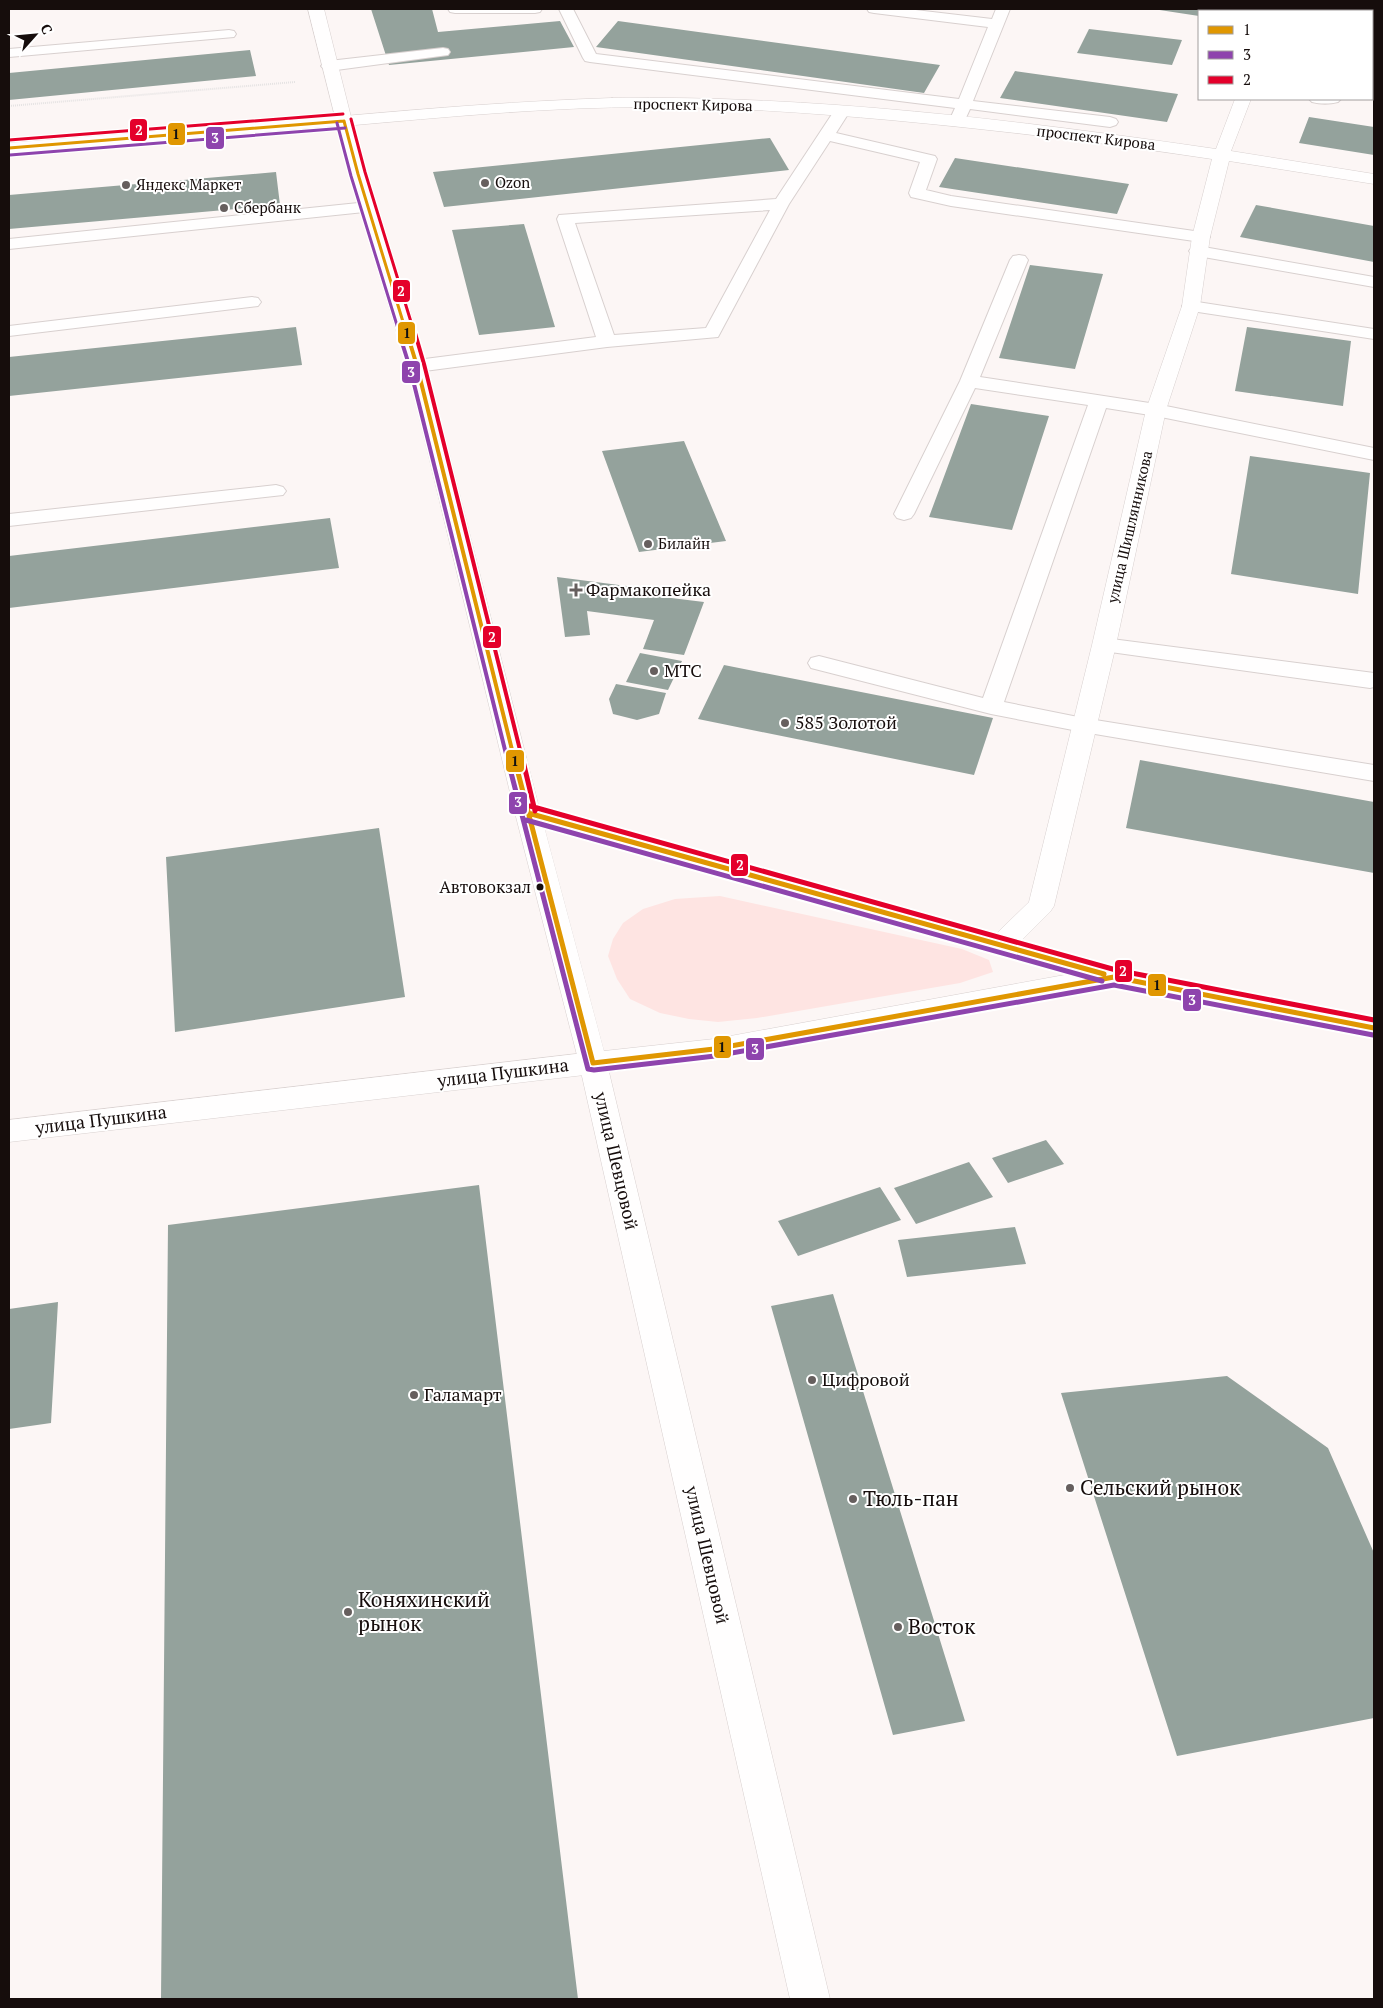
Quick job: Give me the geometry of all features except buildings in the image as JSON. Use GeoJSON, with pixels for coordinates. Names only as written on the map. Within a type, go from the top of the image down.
{"type":"FeatureCollection","features":[{"type":"Feature","properties":{"kind":"main road","name":"улица Шевцовой"},"geometry":{"type":"LineString","coordinates":[[316,9],[331,73],[368,207],[417,366],[528,813],[593,1063],[810,1999]]}},
{"type":"Feature","properties":{"kind":"main road","name":"улица Шишлянникова"},"geometry":{"type":"LineString","coordinates":[[1002,944],[1041,906],[1083,725],[1104,645],[1156,410],[1191,306],[1200,244],[1222,154],[1243,100]]}},
{"type":"Feature","properties":{"kind":"main road","name":"проспект Кирова"},"geometry":{"type":"LineString","coordinates":[[9,148],[509,107],[650,102],[795,107],[957,121],[1222,154],[1374,178]]}},
{"type":"Feature","properties":{"kind":"main road"},"geometry":{"type":"LineString","coordinates":[[528,813],[1002,944],[1114,977],[1374,1028]]}},
{"type":"Feature","properties":{"kind":"main road","name":"улица Пушкина"},"geometry":{"type":"LineString","coordinates":[[9,1131],[714,1049],[1114,977]]}},
{"type":"Feature","properties":{"kind":"lane"},"geometry":{"type":"LineString","coordinates":[[455,9],[535,9]]}},
{"type":"Feature","properties":{"kind":"lane"},"geometry":{"type":"LineString","coordinates":[[566,9],[590,58],[1110,122]]}},
{"type":"Feature","properties":{"kind":"lane"},"geometry":{"type":"LineString","coordinates":[[874,9],[997,24]]}},
{"type":"Feature","properties":{"kind":"lane"},"geometry":{"type":"LineString","coordinates":[[957,121],[1004,9]]}},
{"type":"Feature","properties":{"kind":"lane"},"geometry":{"type":"LineString","coordinates":[[9,53],[229,34]]}},
{"type":"Feature","properties":{"kind":"lane"},"geometry":{"type":"LineString","coordinates":[[331,73],[443,52]]}},
{"type":"Feature","properties":{"kind":"lane"},"geometry":{"type":"LineString","coordinates":[[417,366],[607,341],[712,333],[781,204],[842,111]]}},
{"type":"Feature","properties":{"kind":"lane"},"geometry":{"type":"LineString","coordinates":[[826,135],[929,159],[918,193],[951,201],[1200,244],[1374,282]]}},
{"type":"Feature","properties":{"kind":"lane"},"geometry":{"type":"LineString","coordinates":[[607,341],[565,219],[781,204]]}},
{"type":"Feature","properties":{"kind":"lane"},"geometry":{"type":"LineString","coordinates":[[9,244],[368,207]]}},
{"type":"Feature","properties":{"kind":"lane"},"geometry":{"type":"LineString","coordinates":[[904,514],[969,381],[1019,260]]}},
{"type":"Feature","properties":{"kind":"lane"},"geometry":{"type":"LineString","coordinates":[[9,331],[252,302]]}},
{"type":"Feature","properties":{"kind":"lane"},"geometry":{"type":"LineString","coordinates":[[1191,306],[1374,334]]}},
{"type":"Feature","properties":{"kind":"lane"},"geometry":{"type":"LineString","coordinates":[[969,381],[1156,410],[1374,454]]}},
{"type":"Feature","properties":{"kind":"lane"},"geometry":{"type":"LineString","coordinates":[[991,707],[1099,402]]}},
{"type":"Feature","properties":{"kind":"lane"},"geometry":{"type":"LineString","coordinates":[[9,520],[276,491]]}},
{"type":"Feature","properties":{"kind":"lane"},"geometry":{"type":"LineString","coordinates":[[1104,645],[1374,680]]}},
{"type":"Feature","properties":{"kind":"lane"},"geometry":{"type":"LineString","coordinates":[[819,662],[991,707],[1083,725],[1374,773]]}},
{"type":"Feature","properties":{"kind":"path"},"geometry":{"type":"LineString","coordinates":[[9,106],[331,73]]}},
{"type":"Feature","properties":{"kind":"shaded area"},"geometry":{"type":"Polygon","coordinates":[[[720,896],[962,949],[989,960],[993,972],[960,983],[757,1018],[718,1022],[660,1013],[630,999],[617,979],[608,956],[613,939],[623,923],[643,909],[675,899],[720,896]]]}},
{"type":"Feature","properties":{"kind":"transit line","name":"2"},"geometry":{"type":"LineString","coordinates":[[9,140],[343,114]]}},
{"type":"Feature","properties":{"kind":"transit line","name":"2"},"geometry":{"type":"LineString","coordinates":[[351,119],[365,172],[424,364],[535,811]]}},
{"type":"Feature","properties":{"kind":"transit line","name":"1"},"geometry":{"type":"LineString","coordinates":[[344,121],[358,174],[417,366],[528,813],[593,1063],[714,1049],[1114,977],[1374,1028]]}},
{"type":"Feature","properties":{"kind":"transit line","name":"1"},"geometry":{"type":"LineString","coordinates":[[9,148],[344,121]]}},
{"type":"Feature","properties":{"kind":"transit line","name":"3"},"geometry":{"type":"LineString","coordinates":[[337,123],[351,176],[410,368],[521,815],[588,1069],[594,1070],[715,1056],[1114,985],[1373,1035]]}},
{"type":"Feature","properties":{"kind":"transit line","name":"3"},"geometry":{"type":"LineString","coordinates":[[10,155],[345,128]]}},
{"type":"Feature","properties":{"kind":"transit line","name":"2"},"geometry":{"type":"LineString","coordinates":[[530,806],[1116,970],[1374,1020]]}},
{"type":"Feature","properties":{"kind":"transit line","name":"1"},"geometry":{"type":"LineString","coordinates":[[528,813],[1104,974]]}},
{"type":"Feature","properties":{"kind":"transit line","name":"3"},"geometry":{"type":"LineString","coordinates":[[526,820],[1102,981]]}},
{"type":"Feature","properties":{"kind":"place","name":"Ozon"},"geometry":{"type":"Point","coordinates":[485,183]}},
{"type":"Feature","properties":{"kind":"place","name":"Яндекс Маркет"},"geometry":{"type":"Point","coordinates":[126,185]}},
{"type":"Feature","properties":{"kind":"place","name":"Сбербанк"},"geometry":{"type":"Point","coordinates":[224,208]}},
{"type":"Feature","properties":{"kind":"place","name":"Билайн"},"geometry":{"type":"Point","coordinates":[648,544]}},
{"type":"Feature","properties":{"kind":"place","name":"Фармакопейка"},"geometry":{"type":"Point","coordinates":[576,590]}},
{"type":"Feature","properties":{"kind":"place","name":"МТС"},"geometry":{"type":"Point","coordinates":[654,671]}},
{"type":"Feature","properties":{"kind":"place","name":"585 Золотой"},"geometry":{"type":"Point","coordinates":[785,723]}},
{"type":"Feature","properties":{"kind":"place","name":"Автовокзал"},"geometry":{"type":"Point","coordinates":[540,887]}},
{"type":"Feature","properties":{"kind":"place","name":"Цифровой"},"geometry":{"type":"Point","coordinates":[812,1380]}},
{"type":"Feature","properties":{"kind":"place","name":"Галамарт"},"geometry":{"type":"Point","coordinates":[414,1395]}},
{"type":"Feature","properties":{"kind":"place","name":"Сельский рынок"},"geometry":{"type":"Point","coordinates":[1070,1488]}},
{"type":"Feature","properties":{"kind":"place","name":"Тюль-пан"},"geometry":{"type":"Point","coordinates":[853,1499]}},
{"type":"Feature","properties":{"kind":"place","name":"Коняхинский рынок"},"geometry":{"type":"Point","coordinates":[348,1612]}},
{"type":"Feature","properties":{"kind":"place","name":"Восток"},"geometry":{"type":"Point","coordinates":[898,1627]}}]}
